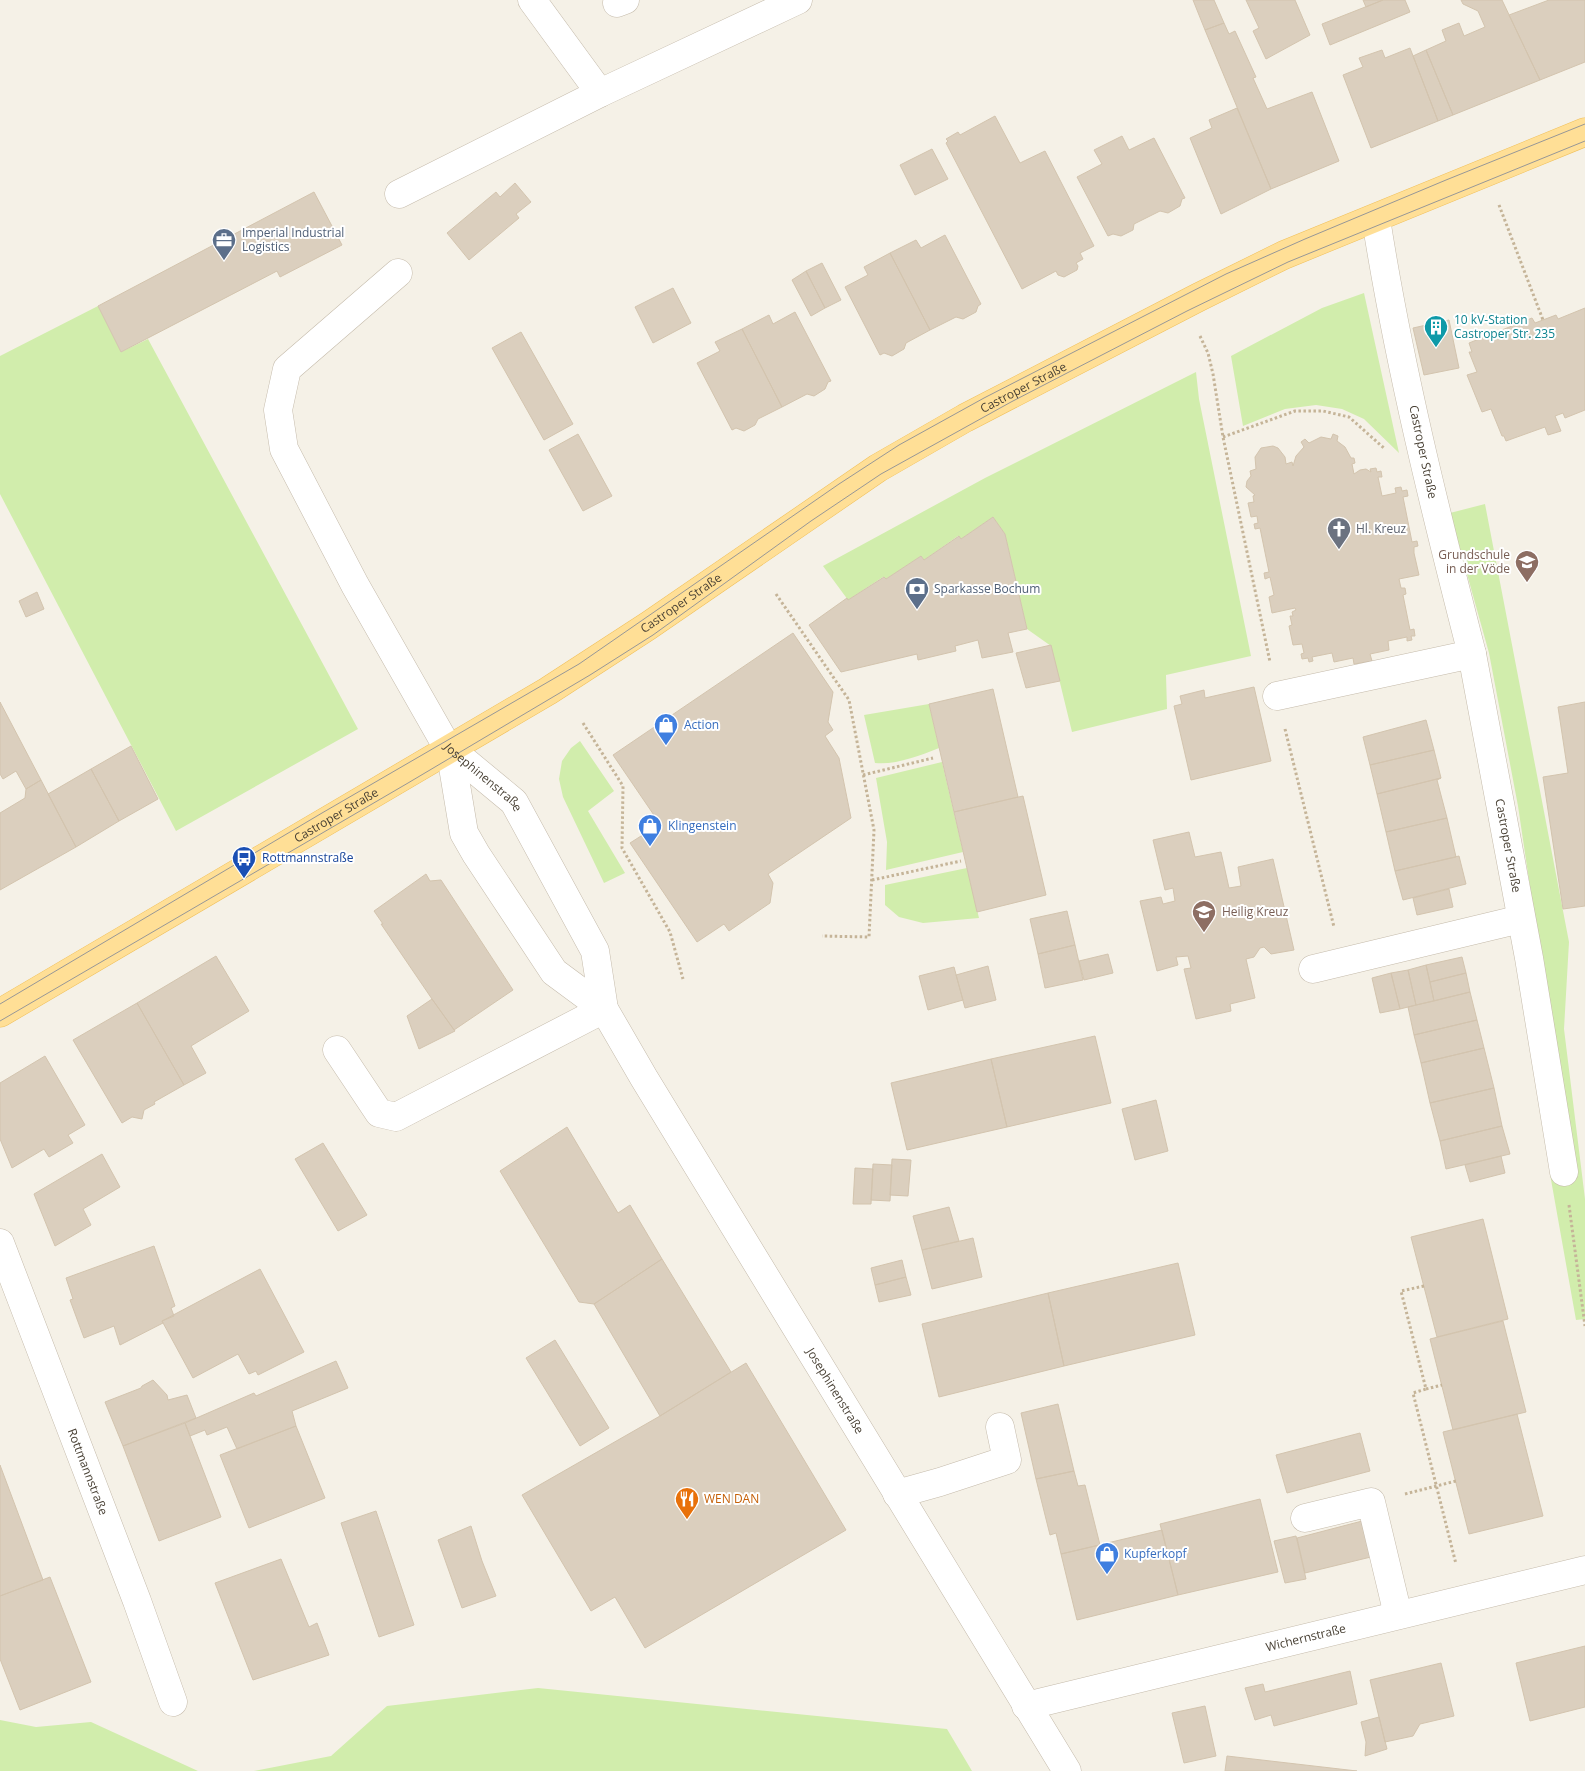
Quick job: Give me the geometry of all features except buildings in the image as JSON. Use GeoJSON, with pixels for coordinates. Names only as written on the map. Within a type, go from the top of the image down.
{"type":"FeatureCollection","features":[{"type":"Feature","properties":{"kind":"main road","name":"Castroper Straße"},"geometry":{"type":"LineString","coordinates":[[0,1013],[565,680],[698,592],[878,468],[949,427],[1284,255],[1585,132]]}},
{"type":"Feature","properties":{"kind":"street"},"geometry":{"type":"LineString","coordinates":[[532,0],[600,93]]}},
{"type":"Feature","properties":{"kind":"street"},"geometry":{"type":"LineString","coordinates":[[399,194],[600,93],[798,0]]}},
{"type":"Feature","properties":{"kind":"street","name":"Castroper Straße"},"geometry":{"type":"LineString","coordinates":[[1376,219],[1384,270],[1430,490],[1472,654],[1521,919],[1564,1172]]}},
{"type":"Feature","properties":{"kind":"street"},"geometry":{"type":"LineString","coordinates":[[398,273],[287,369],[278,410],[284,449],[355,585],[450,749]]}},
{"type":"Feature","properties":{"kind":"street"},"geometry":{"type":"LineString","coordinates":[[1277,696],[1472,654]]}},
{"type":"Feature","properties":{"kind":"street","name":"Josephinenstraße"},"geometry":{"type":"LineString","coordinates":[[450,749],[464,833],[476,854],[554,972],[604,1009]]}},
{"type":"Feature","properties":{"kind":"street","name":"Josephinenstraße"},"geometry":{"type":"LineString","coordinates":[[450,749],[514,802],[595,951],[604,1009],[649,1086],[1067,1771]]}},
{"type":"Feature","properties":{"kind":"street"},"geometry":{"type":"LineString","coordinates":[[1312,969],[1521,919]]}},
{"type":"Feature","properties":{"kind":"street"},"geometry":{"type":"LineString","coordinates":[[337,1050],[379,1112],[396,1117],[604,1009]]}},
{"type":"Feature","properties":{"kind":"street","name":"Rottmannstraße"},"geometry":{"type":"LineString","coordinates":[[0,1243],[137,1601],[173,1702]]}},
{"type":"Feature","properties":{"kind":"street"},"geometry":{"type":"LineString","coordinates":[[897,1494],[1008,1460],[1000,1427]]}},
{"type":"Feature","properties":{"kind":"street"},"geometry":{"type":"LineString","coordinates":[[1305,1518],[1371,1502],[1398,1616]]}},
{"type":"Feature","properties":{"kind":"street","name":"Wichernstraße"},"geometry":{"type":"LineString","coordinates":[[1026,1706],[1585,1570]]}},
{"type":"Feature","properties":{"kind":"path"},"geometry":{"type":"LineString","coordinates":[[1490,170],[1505,222],[1543,320]]}},
{"type":"Feature","properties":{"kind":"path"},"geometry":{"type":"LineString","coordinates":[[1213,374],[1223,437],[1277,696],[1342,962]]}},
{"type":"Feature","properties":{"kind":"path"},"geometry":{"type":"LineString","coordinates":[[1223,437],[1295,411],[1322,411],[1349,417],[1386,450]]}},
{"type":"Feature","properties":{"kind":"path"},"geometry":{"type":"LineString","coordinates":[[776,594],[849,700],[874,830],[869,937],[822,936]]}},
{"type":"Feature","properties":{"kind":"path"},"geometry":{"type":"LineString","coordinates":[[583,723],[622,786],[622,848],[670,932],[683,980]]}},
{"type":"Feature","properties":{"kind":"path"},"geometry":{"type":"LineString","coordinates":[[863,775],[932,758]]}},
{"type":"Feature","properties":{"kind":"path"},"geometry":{"type":"LineString","coordinates":[[872,880],[962,862]]}},
{"type":"Feature","properties":{"kind":"path"},"geometry":{"type":"LineString","coordinates":[[1564,1172],[1585,1326]]}},
{"type":"Feature","properties":{"kind":"path"},"geometry":{"type":"LineString","coordinates":[[1424,1286],[1401,1291],[1426,1389]]}},
{"type":"Feature","properties":{"kind":"path"},"geometry":{"type":"LineString","coordinates":[[1442,1385],[1413,1393],[1450,1542]]}},
{"type":"Feature","properties":{"kind":"path"},"geometry":{"type":"LineString","coordinates":[[1436,1486],[1456,1481]]}},
{"type":"Feature","properties":{"kind":"green space"},"geometry":{"type":"Polygon","coordinates":[[[1364,293],[1399,453],[1364,419],[1342,409],[1316,405],[1285,409],[1243,426],[1231,356],[1322,308],[1364,293]]]}},
{"type":"Feature","properties":{"kind":"green space"},"geometry":{"type":"Polygon","coordinates":[[[98,306],[121,352],[148,339],[358,729],[176,831],[0,494],[0,356],[98,306]]]}},
{"type":"Feature","properties":{"kind":"green space"},"geometry":{"type":"Polygon","coordinates":[[[1196,372],[1199,399],[1251,656],[1166,675],[1167,709],[1072,732],[1051,646],[1027,629],[1005,534],[993,517],[961,539],[958,536],[924,560],[921,556],[886,579],[883,577],[848,600],[823,566],[985,478],[1196,372]]]}},
{"type":"Feature","properties":{"kind":"green space"},"geometry":{"type":"Polygon","coordinates":[[[1485,504],[1569,942],[1564,1029],[1585,1199],[1585,1319],[1576,1320],[1550,1174],[1572,1170],[1518,806],[1489,653],[1450,513],[1485,504]]]}},
{"type":"Feature","properties":{"kind":"green space"},"geometry":{"type":"Polygon","coordinates":[[[929,704],[939,748],[899,761],[875,763],[864,715],[929,704]]]}},
{"type":"Feature","properties":{"kind":"green space"},"geometry":{"type":"Polygon","coordinates":[[[580,741],[614,791],[588,811],[625,873],[604,883],[563,797],[559,779],[562,761],[571,748],[580,741]]]}},
{"type":"Feature","properties":{"kind":"green space"},"geometry":{"type":"Polygon","coordinates":[[[942,762],[963,852],[886,870],[887,842],[876,778],[942,762]]]}},
{"type":"Feature","properties":{"kind":"green space"},"geometry":{"type":"Polygon","coordinates":[[[967,868],[979,918],[923,923],[899,917],[885,905],[885,885],[967,868]]]}},
{"type":"Feature","properties":{"kind":"green space"},"geometry":{"type":"Polygon","coordinates":[[[538,1688],[947,1729],[972,1771],[254,1771],[331,1756],[387,1706],[538,1688]]]}},
{"type":"Feature","properties":{"kind":"green space"},"geometry":{"type":"Polygon","coordinates":[[[0,1720],[36,1727],[91,1722],[198,1771],[0,1771],[0,1720]]]}},
{"type":"Feature","properties":{"kind":"tram line"},"geometry":{"type":"LineString","coordinates":[[0,1004],[322,813],[579,664],[839,484],[899,445],[984,398],[1226,274],[1446,180],[1585,124]]}},
{"type":"Feature","properties":{"kind":"tram line"},"geometry":{"type":"LineString","coordinates":[[0,1021],[590,675],[653,635],[811,521],[881,474],[1011,402],[1187,311],[1288,262],[1585,141]]}},
{"type":"Feature","properties":{"kind":"place","name":"Imperial Industrial Logistics"},"geometry":{"type":"Point","coordinates":[224,261]}},
{"type":"Feature","properties":{"kind":"place","name":"10 kV-Station Castroper Str. 235"},"geometry":{"type":"Point","coordinates":[1436,348]}},
{"type":"Feature","properties":{"kind":"place","name":"Hl. Kreuz"},"geometry":{"type":"Point","coordinates":[1339,550]}},
{"type":"Feature","properties":{"kind":"place","name":"Grundschule in der Vöde"},"geometry":{"type":"Point","coordinates":[1527,583]}},
{"type":"Feature","properties":{"kind":"place","name":"Sparkasse Bochum"},"geometry":{"type":"Point","coordinates":[917,610]}},
{"type":"Feature","properties":{"kind":"place","name":"Action"},"geometry":{"type":"Point","coordinates":[666,746]}},
{"type":"Feature","properties":{"kind":"place","name":"Klingenstein"},"geometry":{"type":"Point","coordinates":[650,847]}},
{"type":"Feature","properties":{"kind":"place","name":"Rottmannstraße"},"geometry":{"type":"Point","coordinates":[244,879]}},
{"type":"Feature","properties":{"kind":"place","name":"Heilig Kreuz"},"geometry":{"type":"Point","coordinates":[1204,933]}},
{"type":"Feature","properties":{"kind":"place","name":"WEN DAN"},"geometry":{"type":"Point","coordinates":[687,1520]}},
{"type":"Feature","properties":{"kind":"place","name":"Kupferkopf"},"geometry":{"type":"Point","coordinates":[1107,1575]}}]}
